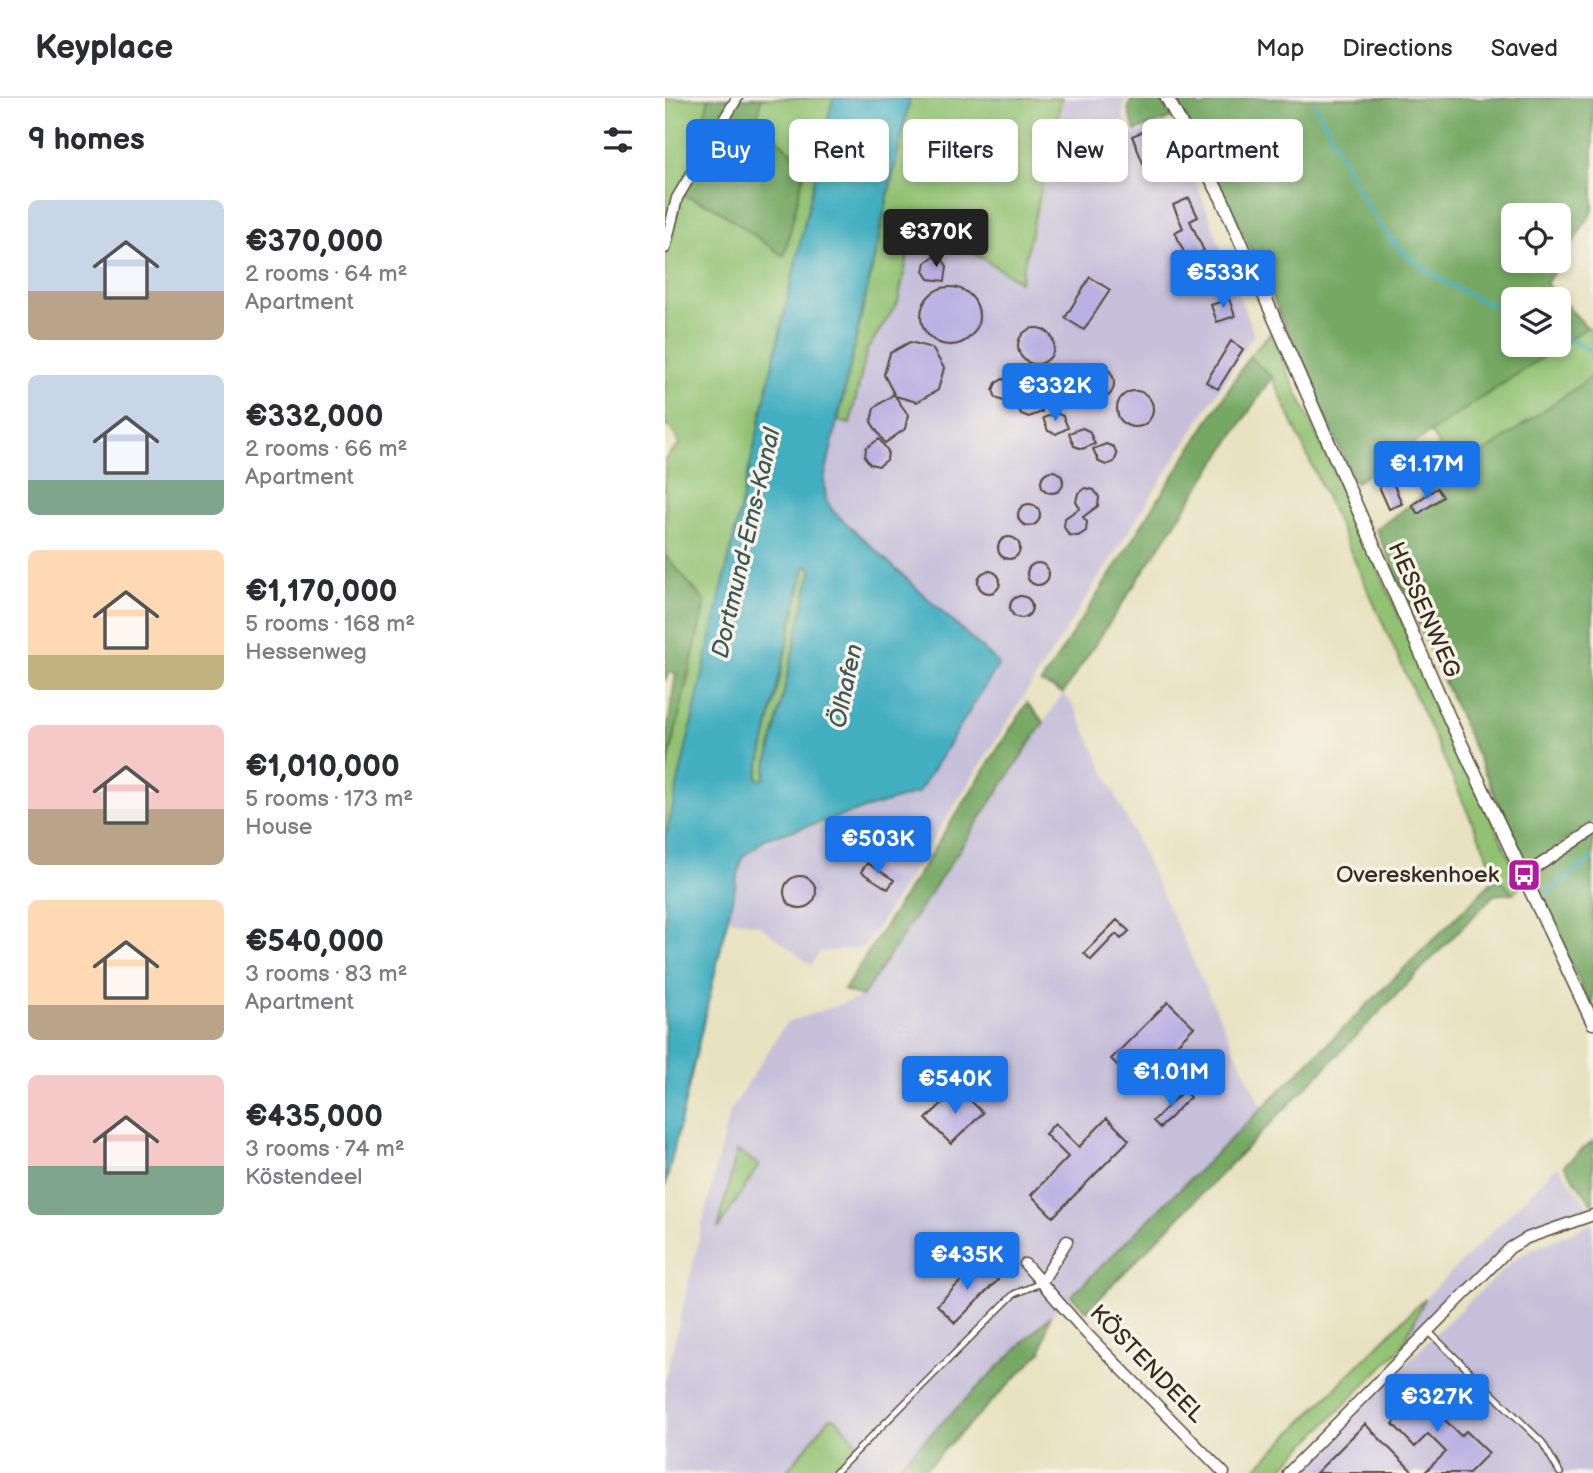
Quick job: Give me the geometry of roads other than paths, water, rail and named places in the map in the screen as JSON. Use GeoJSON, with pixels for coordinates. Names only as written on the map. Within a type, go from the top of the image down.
{"type":"FeatureCollection","features":[{"type":"Feature","properties":{"kind":"street"},"geometry":{"type":"LineString","coordinates":[[665,248],[677,198],[737,98]]}},
{"type":"Feature","properties":{"kind":"street","name":"HESSENWEG"},"geometry":{"type":"LineString","coordinates":[[1167,98],[1222,199],[1246,267],[1451,722],[1593,1023]]}},
{"type":"Feature","properties":{"kind":"street"},"geometry":{"type":"LineString","coordinates":[[1524,875],[1593,830]]}},
{"type":"Feature","properties":{"kind":"street"},"geometry":{"type":"LineString","coordinates":[[1288,1473],[1510,1248],[1527,1238],[1593,1215]]}},
{"type":"Feature","properties":{"kind":"street"},"geometry":{"type":"LineString","coordinates":[[1041,1283],[1067,1241]]}},
{"type":"Feature","properties":{"kind":"street","name":"KÖSTENDEEL"},"geometry":{"type":"LineString","coordinates":[[1025,1264],[1224,1473]]}},
{"type":"Feature","properties":{"kind":"lane"},"geometry":{"type":"LineString","coordinates":[[1193,274],[1246,267]]}},
{"type":"Feature","properties":{"kind":"lane"},"geometry":{"type":"LineString","coordinates":[[1231,279],[1246,267]]}},
{"type":"Feature","properties":{"kind":"lane"},"geometry":{"type":"LineString","coordinates":[[835,1473],[1014,1294],[1041,1283]]}},
{"type":"Feature","properties":{"kind":"lane"},"geometry":{"type":"LineString","coordinates":[[1427,1330],[1542,1442],[1560,1473]]}},
{"type":"Feature","properties":{"kind":"water"},"geometry":{"type":"Polygon","coordinates":[[[833,98],[910,98],[905,119],[903,119],[903,129],[824,480],[826,500],[833,511],[999,664],[918,793],[766,839],[742,857],[665,1188],[665,841],[814,182],[889,182],[889,119],[828,119],[833,98]],[[809,566],[804,567],[757,777],[764,779],[812,569],[809,566]]]}},
{"type":"Feature","properties":{"kind":"waterway"},"geometry":{"type":"LineString","coordinates":[[1315,104],[1359,191],[1391,239],[1417,264],[1432,274],[1501,309]]}},
{"type":"Feature","properties":{"kind":"waterway"},"geometry":{"type":"LineString","coordinates":[[1571,341],[1593,351]]}},
{"type":"Feature","properties":{"kind":"waterway"},"geometry":{"type":"LineString","coordinates":[[1548,892],[1593,858]]}},
{"type":"Feature","properties":{"kind":"place","name":"Overeskenhoek"},"geometry":{"type":"Point","coordinates":[1524,875]}},
{"type":"Feature","properties":{"kind":"water label","name":"Dortmund-Ems-Kanal"},"geometry":{"type":"Point","coordinates":[746,543]}},
{"type":"Feature","properties":{"kind":"water label","name":"Ölhafen"},"geometry":{"type":"Point","coordinates":[846,686]}}]}
